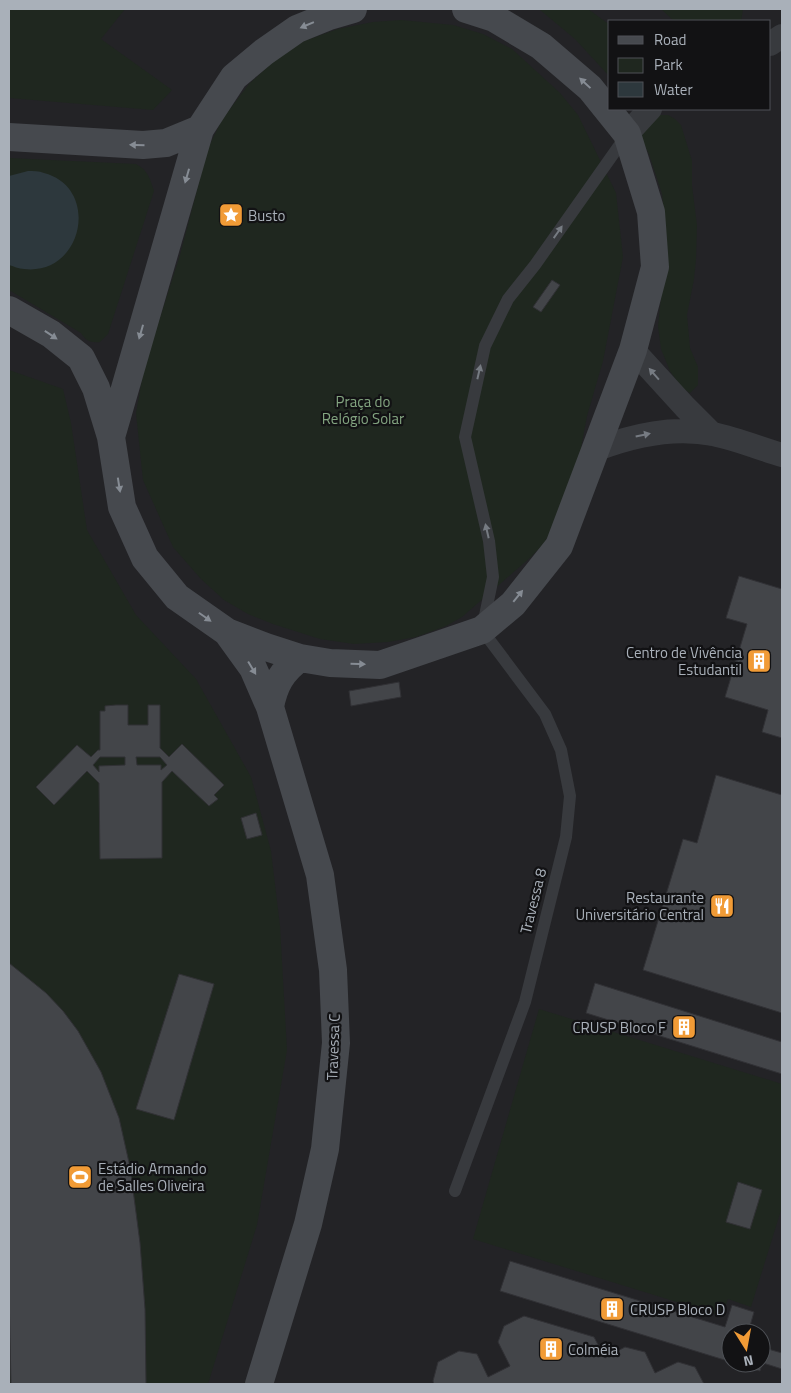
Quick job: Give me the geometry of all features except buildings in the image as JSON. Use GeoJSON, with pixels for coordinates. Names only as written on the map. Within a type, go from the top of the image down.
{"type":"FeatureCollection","features":[{"type":"Feature","properties":{"kind":"street"},"geometry":{"type":"LineString","coordinates":[[111,437],[200,129],[234,77],[264,52],[298,29],[329,16],[353,9]]}},
{"type":"Feature","properties":{"kind":"street"},"geometry":{"type":"LineString","coordinates":[[9,310],[51,334],[81,358],[96,388],[111,437],[122,507],[145,558],[176,597],[227,632],[266,648],[300,658],[330,663],[380,665],[482,630],[512,604],[559,546],[633,350],[655,267],[651,212],[627,134],[590,88],[541,46],[494,18],[466,9]]}},
{"type":"Feature","properties":{"kind":"street"},"geometry":{"type":"LineString","coordinates":[[771,43],[782,36]]}},
{"type":"Feature","properties":{"kind":"street"},"geometry":{"type":"LineString","coordinates":[[627,134],[649,110]]}},
{"type":"Feature","properties":{"kind":"street"},"geometry":{"type":"LineString","coordinates":[[9,137],[143,145],[166,143],[200,129]]}},
{"type":"Feature","properties":{"kind":"street"},"geometry":{"type":"LineString","coordinates":[[633,350],[712,434]]}},
{"type":"Feature","properties":{"kind":"street"},"geometry":{"type":"LineString","coordinates":[[596,449],[624,439],[653,433],[683,431],[712,434],[782,455]]}},
{"type":"Feature","properties":{"kind":"street","name":"Travessa C"},"geometry":{"type":"LineString","coordinates":[[227,632],[252,668],[270,708],[320,875],[333,970],[336,1043],[325,1149],[308,1224],[259,1384]]}},
{"type":"Feature","properties":{"kind":"street"},"geometry":{"type":"LineString","coordinates":[[270,708],[278,680],[290,665],[300,658]]}},
{"type":"Feature","properties":{"kind":"lane"},"geometry":{"type":"LineString","coordinates":[[482,630],[493,577],[489,541],[465,438],[485,346],[508,299],[627,134]]}},
{"type":"Feature","properties":{"kind":"lane","name":"Travessa 8"},"geometry":{"type":"LineString","coordinates":[[455,1191],[525,1002],[566,837],[570,796],[561,750],[545,714],[482,630]]}},
{"type":"Feature","properties":{"kind":"shaded area"},"geometry":{"type":"Polygon","coordinates":[[[9,9],[782,9],[782,1384],[9,1384],[9,9]]]}},
{"type":"Feature","properties":{"kind":"green space"},"geometry":{"type":"Polygon","coordinates":[[[9,9],[125,9],[101,39],[172,90],[153,110],[9,98],[9,9]]]}},
{"type":"Feature","properties":{"kind":"green space"},"geometry":{"type":"Polygon","coordinates":[[[539,9],[588,9],[608,24],[608,75],[575,39],[539,9]]]}},
{"type":"Feature","properties":{"kind":"green space"},"geometry":{"type":"Polygon","coordinates":[[[661,9],[743,9],[741,20],[673,20],[661,9]]]}},
{"type":"Feature","properties":{"kind":"green space","name":"Praça do Relógio Solar"},"geometry":{"type":"Polygon","coordinates":[[[401,20],[453,25],[483,34],[512,49],[560,93],[578,115],[616,193],[623,257],[603,361],[587,416],[572,496],[544,543],[531,557],[462,617],[446,626],[416,637],[388,642],[354,644],[320,639],[248,614],[224,600],[201,579],[173,547],[143,480],[136,413],[144,368],[180,255],[208,148],[223,118],[249,84],[275,60],[304,41],[338,29],[373,22],[401,20]]]}},
{"type":"Feature","properties":{"kind":"green space"},"geometry":{"type":"Polygon","coordinates":[[[659,115],[668,115],[681,125],[692,161],[692,186],[697,225],[696,260],[687,315],[690,348],[698,367],[698,385],[690,393],[681,387],[670,371],[661,349],[658,326],[667,241],[662,194],[649,154],[642,141],[642,132],[659,115]]]}},
{"type":"Feature","properties":{"kind":"green space"},"geometry":{"type":"Polygon","coordinates":[[[9,158],[136,164],[148,175],[154,191],[108,334],[100,342],[89,341],[81,333],[9,290],[9,158]]]}},
{"type":"Feature","properties":{"kind":"green space"},"geometry":{"type":"Polygon","coordinates":[[[9,370],[63,389],[71,423],[87,530],[136,615],[196,679],[251,777],[271,851],[280,926],[287,1050],[257,1225],[208,1384],[9,1384],[9,370]]]}},
{"type":"Feature","properties":{"kind":"green space"},"geometry":{"type":"Polygon","coordinates":[[[539,1009],[782,1084],[782,1207],[751,1307],[728,1299],[722,1316],[473,1239],[539,1009]]]}},
{"type":"Feature","properties":{"kind":"water"},"geometry":{"type":"Polygon","coordinates":[[[28,171],[42,172],[62,182],[73,195],[78,212],[77,229],[71,246],[60,259],[44,268],[24,269],[9,265],[9,176],[28,171]]]}},
{"type":"Feature","properties":{"kind":"place","name":"Busto"},"geometry":{"type":"Point","coordinates":[231,215]}},
{"type":"Feature","properties":{"kind":"place","name":"Centro de Vivência Estudantil"},"geometry":{"type":"Point","coordinates":[759,661]}},
{"type":"Feature","properties":{"kind":"place","name":"Restaurante Universitário Central"},"geometry":{"type":"Point","coordinates":[722,906]}},
{"type":"Feature","properties":{"kind":"place","name":"CRUSP Bloco F"},"geometry":{"type":"Point","coordinates":[684,1027]}},
{"type":"Feature","properties":{"kind":"place","name":"Estádio Armando de Salles Oliveira"},"geometry":{"type":"Point","coordinates":[80,1177]}},
{"type":"Feature","properties":{"kind":"place","name":"CRUSP Bloco D"},"geometry":{"type":"Point","coordinates":[612,1309]}},
{"type":"Feature","properties":{"kind":"place","name":"Colméia"},"geometry":{"type":"Point","coordinates":[551,1349]}}]}
